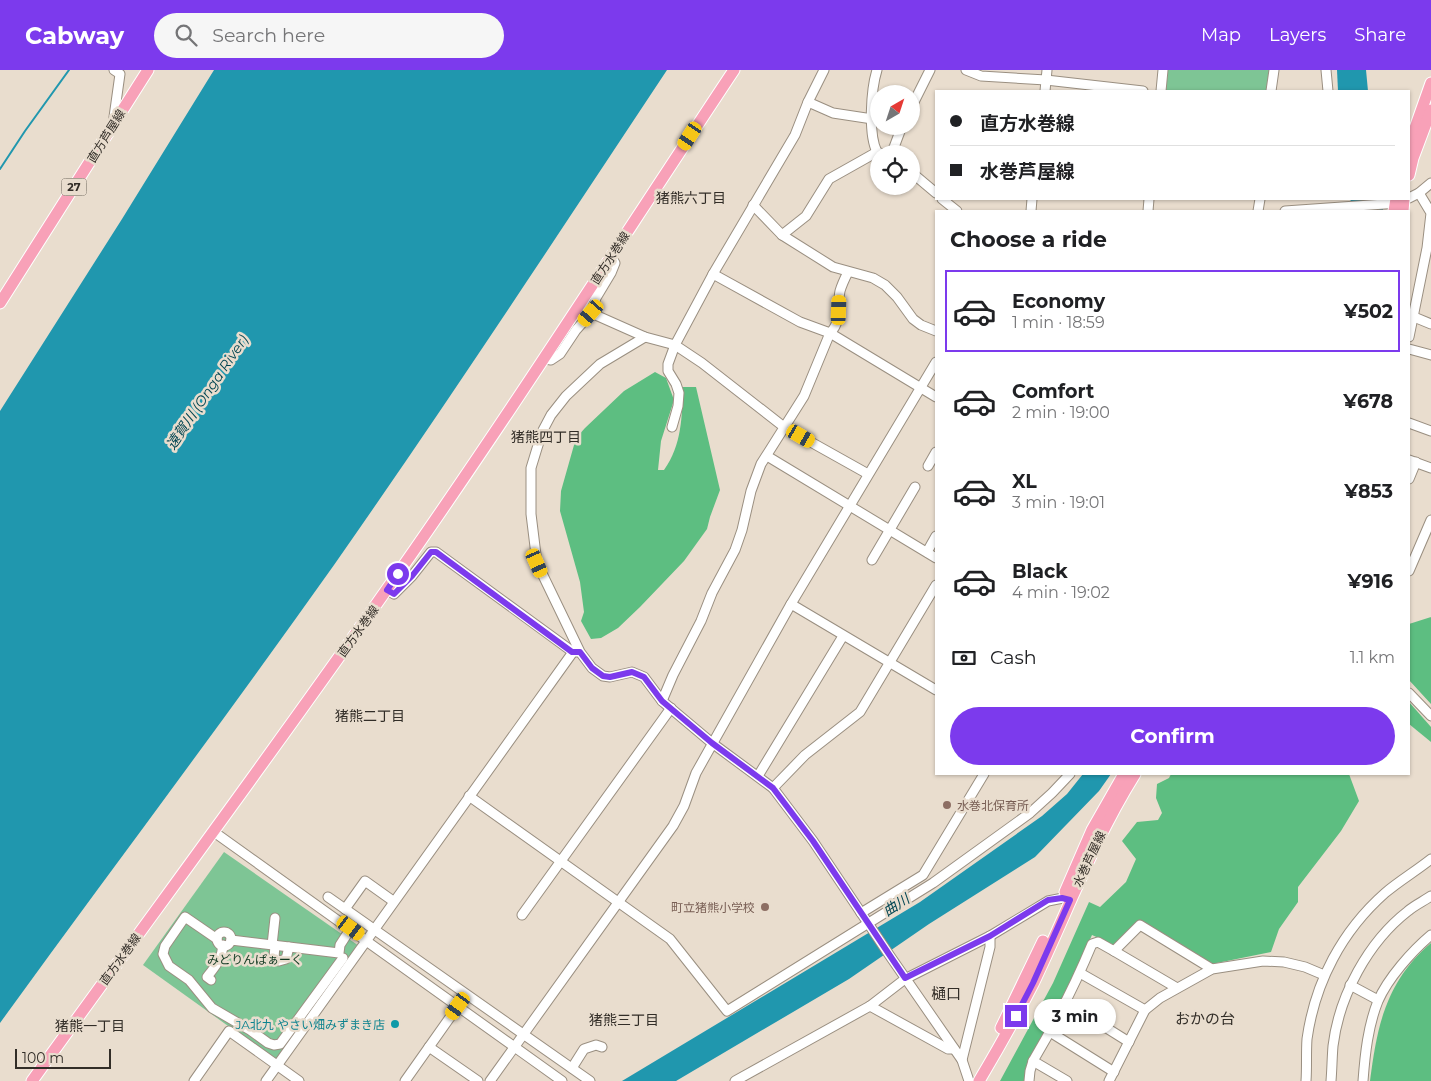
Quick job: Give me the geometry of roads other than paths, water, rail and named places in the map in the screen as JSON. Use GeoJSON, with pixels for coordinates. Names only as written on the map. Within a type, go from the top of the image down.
{"type":"FeatureCollection","features":[{"type":"Feature","properties":{"kind":"main road","name":"直方芦屋線"},"geometry":{"type":"LineString","coordinates":[[0,303],[148,70]]}},
{"type":"Feature","properties":{"kind":"main road","name":"直方水巻線"},"geometry":{"type":"LineString","coordinates":[[32,1081],[214,832],[387,590],[545,359],[734,70]]}},
{"type":"Feature","properties":{"kind":"main road"},"geometry":{"type":"LineString","coordinates":[[1410,141],[1431,85]]}},
{"type":"Feature","properties":{"kind":"main road"},"geometry":{"type":"LineString","coordinates":[[1410,171],[1431,110]]}},
{"type":"Feature","properties":{"kind":"main road","name":"水巻芦屋線"},"geometry":{"type":"LineString","coordinates":[[979,1081],[1008,1032],[1033,983],[1092,830],[1123,775]]}},
{"type":"Feature","properties":{"kind":"main road","name":"水巻芦屋線"},"geometry":{"type":"LineString","coordinates":[[970,1081],[1001,1028],[1066,899],[1133,775]]}},
{"type":"Feature","properties":{"kind":"street"},"geometry":{"type":"LineString","coordinates":[[113,125],[120,74],[114,70]]}},
{"type":"Feature","properties":{"kind":"street"},"geometry":{"type":"LineString","coordinates":[[672,427],[678,406],[679,393],[668,371],[668,364],[675,345],[713,274],[795,136],[808,102],[824,70]]}},
{"type":"Feature","properties":{"kind":"street"},"geometry":{"type":"LineString","coordinates":[[875,85],[877,70]]}},
{"type":"Feature","properties":{"kind":"street"},"geometry":{"type":"LineString","coordinates":[[920,90],[930,70]]}},
{"type":"Feature","properties":{"kind":"street"},"geometry":{"type":"LineString","coordinates":[[966,70],[981,76],[1046,80],[1135,90]]}},
{"type":"Feature","properties":{"kind":"street"},"geometry":{"type":"LineString","coordinates":[[1045,90],[1047,70]]}},
{"type":"Feature","properties":{"kind":"street"},"geometry":{"type":"LineString","coordinates":[[1161,90],[1163,70]]}},
{"type":"Feature","properties":{"kind":"street"},"geometry":{"type":"LineString","coordinates":[[1271,90],[1274,70]]}},
{"type":"Feature","properties":{"kind":"street"},"geometry":{"type":"LineString","coordinates":[[1326,70],[1328,90]]}},
{"type":"Feature","properties":{"kind":"street"},"geometry":{"type":"LineString","coordinates":[[808,102],[833,113],[870,119]]}},
{"type":"Feature","properties":{"kind":"street"},"geometry":{"type":"LineString","coordinates":[[782,235],[806,216],[830,179],[870,158]]}},
{"type":"Feature","properties":{"kind":"street"},"geometry":{"type":"LineString","coordinates":[[920,180],[935,193]]}},
{"type":"Feature","properties":{"kind":"street"},"geometry":{"type":"LineString","coordinates":[[1410,198],[1431,183]]}},
{"type":"Feature","properties":{"kind":"street"},"geometry":{"type":"LineString","coordinates":[[1410,333],[1431,213],[1419,193]]}},
{"type":"Feature","properties":{"kind":"street"},"geometry":{"type":"LineString","coordinates":[[943,200],[956,210]]}},
{"type":"Feature","properties":{"kind":"street"},"geometry":{"type":"LineString","coordinates":[[1298,210],[1400,203]]}},
{"type":"Feature","properties":{"kind":"street"},"geometry":{"type":"LineString","coordinates":[[753,205],[782,235],[833,267],[873,278],[885,285],[897,296],[913,319],[921,325],[935,331]]}},
{"type":"Feature","properties":{"kind":"street"},"geometry":{"type":"LineString","coordinates":[[545,359],[551,360],[560,354],[576,330],[591,313],[596,298],[611,273],[614,263],[611,257]]}},
{"type":"Feature","properties":{"kind":"street"},"geometry":{"type":"LineString","coordinates":[[662,701],[734,550],[742,530],[751,491],[762,464],[804,396],[830,333],[835,328],[840,292],[848,272]]}},
{"type":"Feature","properties":{"kind":"street"},"geometry":{"type":"LineString","coordinates":[[713,274],[800,322],[830,333],[935,396]]}},
{"type":"Feature","properties":{"kind":"street"},"geometry":{"type":"LineString","coordinates":[[591,313],[646,337],[675,345],[702,363],[784,427],[868,474]]}},
{"type":"Feature","properties":{"kind":"street"},"geometry":{"type":"LineString","coordinates":[[1414,317],[1431,324]]}},
{"type":"Feature","properties":{"kind":"street"},"geometry":{"type":"LineString","coordinates":[[576,652],[537,563],[531,514],[531,468],[542,432],[551,415],[566,396],[600,364],[646,337]]}},
{"type":"Feature","properties":{"kind":"street"},"geometry":{"type":"LineString","coordinates":[[1410,348],[1431,355]]}},
{"type":"Feature","properties":{"kind":"street"},"geometry":{"type":"LineString","coordinates":[[490,1081],[673,826],[684,806],[696,773],[712,743],[791,604],[935,364]]}},
{"type":"Feature","properties":{"kind":"street"},"geometry":{"type":"LineString","coordinates":[[1410,423],[1431,431]]}},
{"type":"Feature","properties":{"kind":"street"},"geometry":{"type":"LineString","coordinates":[[928,466],[935,454]]}},
{"type":"Feature","properties":{"kind":"street"},"geometry":{"type":"LineString","coordinates":[[767,456],[935,557]]}},
{"type":"Feature","properties":{"kind":"street"},"geometry":{"type":"LineString","coordinates":[[1412,461],[1431,468]]}},
{"type":"Feature","properties":{"kind":"street"},"geometry":{"type":"LineString","coordinates":[[872,560],[915,487]]}},
{"type":"Feature","properties":{"kind":"street"},"geometry":{"type":"LineString","coordinates":[[1410,570],[1431,520]]}},
{"type":"Feature","properties":{"kind":"street"},"geometry":{"type":"LineString","coordinates":[[927,552],[935,538]]}},
{"type":"Feature","properties":{"kind":"street"},"geometry":{"type":"LineString","coordinates":[[387,590],[394,594],[412,576],[431,552],[436,552],[576,652],[603,676],[610,677],[632,672],[644,677],[662,701],[670,708],[712,743],[773,788],[813,841],[962,1060],[970,1081]]}},
{"type":"Feature","properties":{"kind":"street"},"geometry":{"type":"LineString","coordinates":[[773,788],[805,755],[860,712],[935,588]]}},
{"type":"Feature","properties":{"kind":"street"},"geometry":{"type":"LineString","coordinates":[[791,604],[935,689]]}},
{"type":"Feature","properties":{"kind":"street"},"geometry":{"type":"LineString","coordinates":[[758,776],[843,636]]}},
{"type":"Feature","properties":{"kind":"street"},"geometry":{"type":"LineString","coordinates":[[344,958],[274,945],[231,940],[229,944],[220,942],[185,917],[165,946],[162,954],[169,966],[189,980],[212,1008],[250,1028],[268,1043],[274,1046],[280,1044],[344,958],[366,940],[469,796],[576,652]]}},
{"type":"Feature","properties":{"kind":"street"},"geometry":{"type":"LineString","coordinates":[[1410,694],[1431,716]]}},
{"type":"Feature","properties":{"kind":"street"},"geometry":{"type":"LineString","coordinates":[[522,915],[670,708]]}},
{"type":"Feature","properties":{"kind":"street"},"geometry":{"type":"LineString","coordinates":[[861,914],[923,875],[983,775]]}},
{"type":"Feature","properties":{"kind":"street"},"geometry":{"type":"LineString","coordinates":[[469,796],[670,939],[727,1012],[933,884],[1030,813],[1069,775]]}},
{"type":"Feature","properties":{"kind":"street"},"geometry":{"type":"LineString","coordinates":[[214,832],[351,928],[562,1081]]}},
{"type":"Feature","properties":{"kind":"street"},"geometry":{"type":"LineString","coordinates":[[1306,1081],[1307,1041],[1312,1012],[1324,975],[1350,930],[1368,910],[1386,893],[1431,859]]}},
{"type":"Feature","properties":{"kind":"street"},"geometry":{"type":"LineString","coordinates":[[345,909],[365,882],[393,901]]}},
{"type":"Feature","properties":{"kind":"street"},"geometry":{"type":"LineString","coordinates":[[1331,1081],[1333,1045],[1340,1011],[1358,969],[1381,938],[1407,911],[1431,896]]}},
{"type":"Feature","properties":{"kind":"street"},"geometry":{"type":"LineString","coordinates":[[328,897],[590,1081]]}},
{"type":"Feature","properties":{"kind":"street"},"geometry":{"type":"LineString","coordinates":[[735,1081],[870,1006],[905,978],[990,936],[1048,900],[1066,899]]}},
{"type":"Feature","properties":{"kind":"street"},"geometry":{"type":"LineString","coordinates":[[276,918],[274,958],[279,962],[286,959],[289,947]]}},
{"type":"Feature","properties":{"kind":"street"},"geometry":{"type":"LineString","coordinates":[[1114,951],[1140,925],[1212,969]]}},
{"type":"Feature","properties":{"kind":"street"},"geometry":{"type":"LineString","coordinates":[[266,1081],[344,958],[340,945],[351,928]]}},
{"type":"Feature","properties":{"kind":"street"},"geometry":{"type":"LineString","coordinates":[[1363,1081],[1370,1027],[1378,1000],[1396,972],[1431,935]]}},
{"type":"Feature","properties":{"kind":"street"},"geometry":{"type":"LineString","coordinates":[[962,1060],[990,946],[990,936]]}},
{"type":"Feature","properties":{"kind":"street"},"geometry":{"type":"LineString","coordinates":[[211,980],[207,977],[220,960],[222,953],[220,942]]}},
{"type":"Feature","properties":{"kind":"street"},"geometry":{"type":"LineString","coordinates":[[1029,1081],[1033,1061],[1080,973],[1092,944],[1098,942],[1177,988]]}},
{"type":"Feature","properties":{"kind":"street"},"geometry":{"type":"LineString","coordinates":[[1109,1081],[1145,1010],[1160,998],[1212,969],[1263,962],[1284,962],[1305,967],[1324,975]]}},
{"type":"Feature","properties":{"kind":"street"},"geometry":{"type":"LineString","coordinates":[[1080,973],[1145,1010]]}},
{"type":"Feature","properties":{"kind":"street"},"geometry":{"type":"LineString","coordinates":[[1350,986],[1378,1000]]}},
{"type":"Feature","properties":{"kind":"street"},"geometry":{"type":"LineString","coordinates":[[1065,1002],[1129,1042]]}},
{"type":"Feature","properties":{"kind":"street"},"geometry":{"type":"LineString","coordinates":[[405,1081],[458,1006]]}},
{"type":"Feature","properties":{"kind":"street"},"geometry":{"type":"LineString","coordinates":[[870,1006],[948,1050],[954,1049]]}},
{"type":"Feature","properties":{"kind":"street"},"geometry":{"type":"LineString","coordinates":[[247,1044],[250,1028]]}},
{"type":"Feature","properties":{"kind":"street"},"geometry":{"type":"LineString","coordinates":[[194,1081],[229,1031],[299,1081]]}},
{"type":"Feature","properties":{"kind":"street"},"geometry":{"type":"LineString","coordinates":[[1050,1032],[1114,1072]]}},
{"type":"Feature","properties":{"kind":"street"},"geometry":{"type":"LineString","coordinates":[[572,1068],[584,1049],[596,1045],[602,1047]]}},
{"type":"Feature","properties":{"kind":"street"},"geometry":{"type":"LineString","coordinates":[[429,1047],[478,1081]]}},
{"type":"Feature","properties":{"kind":"street"},"geometry":{"type":"LineString","coordinates":[[1033,1061],[1067,1081]]}},
{"type":"Feature","properties":{"kind":"water","name":"遠賀川 (Onga River)"},"geometry":{"type":"Polygon","coordinates":[[[214,70],[667,70],[377,504],[0,1023],[0,411],[214,70]]]}},
{"type":"Feature","properties":{"kind":"water"},"geometry":{"type":"Polygon","coordinates":[[[1337,70],[1366,70],[1368,90],[1338,90],[1337,70]]]}},
{"type":"Feature","properties":{"kind":"water"},"geometry":{"type":"Polygon","coordinates":[[[1350,200],[1383,200],[1383,210],[1355,210],[1350,200]]]}},
{"type":"Feature","properties":{"kind":"water"},"geometry":{"type":"Polygon","coordinates":[[[1082,775],[1110,775],[1099,791],[1035,857],[929,924],[849,979],[676,1081],[622,1081],[920,902],[1042,816],[1067,794],[1082,775]]]}},
{"type":"Feature","properties":{"kind":"waterway"},"geometry":{"type":"LineString","coordinates":[[0,169],[69,70]]}},
{"type":"Feature","properties":{"kind":"place","name":"水巻北保育所"},"geometry":{"type":"Point","coordinates":[947,805]}},
{"type":"Feature","properties":{"kind":"place","name":"町立猪熊小学校"},"geometry":{"type":"Point","coordinates":[765,907]}},
{"type":"Feature","properties":{"kind":"place","name":"JA北九 やさい畑みずまき店"},"geometry":{"type":"Point","coordinates":[395,1024]}},
{"type":"Feature","properties":{"kind":"district","name":"猪熊六丁目"},"geometry":{"type":"Point","coordinates":[691,198]}},
{"type":"Feature","properties":{"kind":"district","name":"猪熊四丁目"},"geometry":{"type":"Point","coordinates":[546,437]}},
{"type":"Feature","properties":{"kind":"district","name":"猪熊二丁目"},"geometry":{"type":"Point","coordinates":[370,716]}},
{"type":"Feature","properties":{"kind":"district","name":"樋口"},"geometry":{"type":"Point","coordinates":[946,993]}},
{"type":"Feature","properties":{"kind":"district","name":"おかの台"},"geometry":{"type":"Point","coordinates":[1205,1018]}},
{"type":"Feature","properties":{"kind":"district","name":"猪熊三丁目"},"geometry":{"type":"Point","coordinates":[624,1020]}},
{"type":"Feature","properties":{"kind":"district","name":"猪熊一丁目"},"geometry":{"type":"Point","coordinates":[90,1026]}},
{"type":"Feature","properties":{"kind":"water label","name":"曲川"},"geometry":{"type":"Point","coordinates":[896,905]}},
{"type":"Feature","properties":{"kind":"park label","name":"みどりんぱぁーく"},"geometry":{"type":"Point","coordinates":[255,959]}}]}
